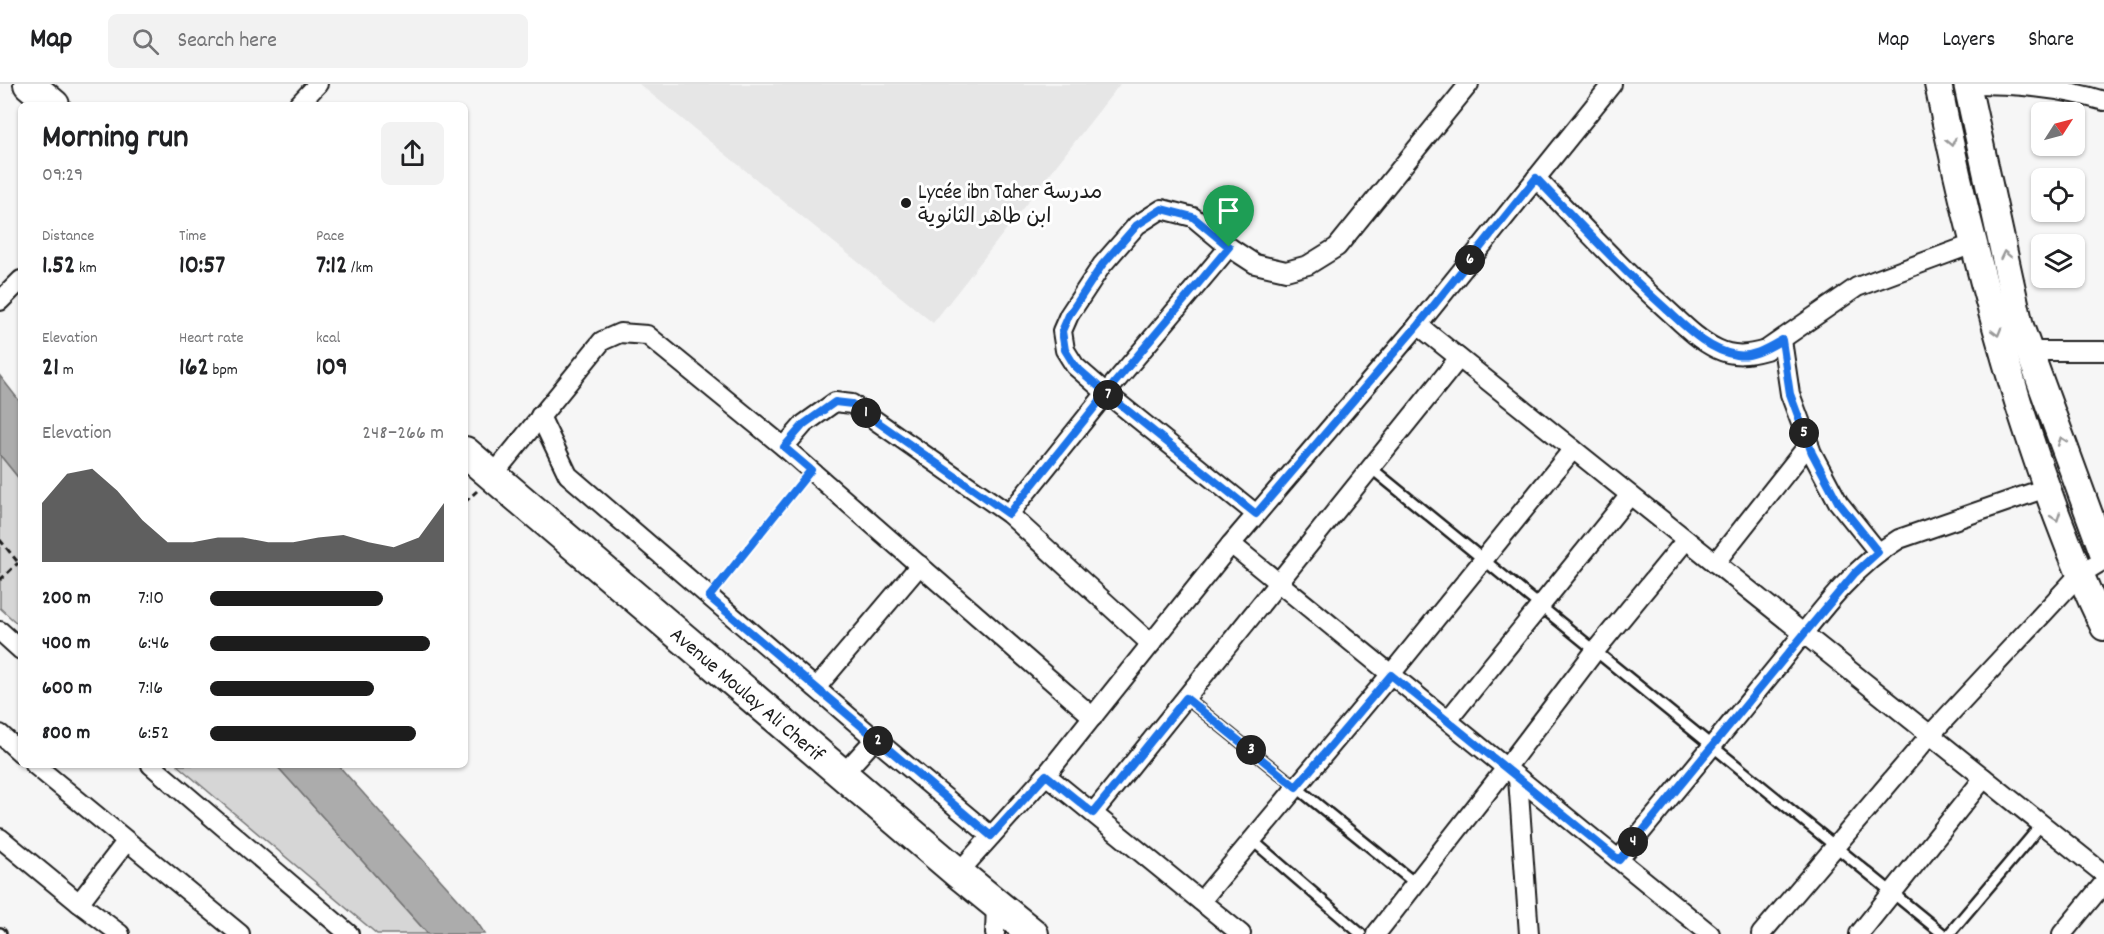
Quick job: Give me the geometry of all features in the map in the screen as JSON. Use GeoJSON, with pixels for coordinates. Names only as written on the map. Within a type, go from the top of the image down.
{"type":"FeatureCollection","features":[{"type":"Feature","properties":{"kind":"main road"},"geometry":{"type":"LineString","coordinates":[[28,84],[50,102]]}},
{"type":"Feature","properties":{"kind":"main road","name":"Avenue Moulay Ali Cherif"},"geometry":{"type":"LineString","coordinates":[[468,454],[958,873],[1033,934]]}},
{"type":"Feature","properties":{"kind":"street"},"geometry":{"type":"LineString","coordinates":[[301,102],[318,84]]}},
{"type":"Feature","properties":{"kind":"street"},"geometry":{"type":"LineString","coordinates":[[1256,514],[1075,366],[1065,350],[1062,331],[1069,315],[1102,265],[1137,225],[1162,209],[1193,217],[1229,247],[1255,264],[1286,271],[1308,265],[1337,247],[1469,84]]}},
{"type":"Feature","properties":{"kind":"street"},"geometry":{"type":"LineString","coordinates":[[958,873],[1046,775],[1230,544],[1418,325],[1612,84]]}},
{"type":"Feature","properties":{"kind":"street"},"geometry":{"type":"LineString","coordinates":[[1967,84],[2020,326],[2104,555]]}},
{"type":"Feature","properties":{"kind":"street"},"geometry":{"type":"LineString","coordinates":[[2104,101],[2078,93],[2023,84],[1939,85],[1973,244],[1997,332],[2046,488],[2079,575],[2104,627]]}},
{"type":"Feature","properties":{"kind":"street"},"geometry":{"type":"LineString","coordinates":[[1536,178],[1630,277],[1695,335],[1717,349],[1737,356],[1766,350],[1857,287],[1973,244]]}},
{"type":"Feature","properties":{"kind":"street"},"geometry":{"type":"LineString","coordinates":[[1009,514],[1106,393],[1229,247]]}},
{"type":"Feature","properties":{"kind":"street"},"geometry":{"type":"LineString","coordinates":[[0,301],[18,283]]}},
{"type":"Feature","properties":{"kind":"street"},"geometry":{"type":"LineString","coordinates":[[1418,325],[2104,874]]}},
{"type":"Feature","properties":{"kind":"street"},"geometry":{"type":"LineString","coordinates":[[493,475],[602,340],[620,333],[647,335],[811,470],[1093,717]]}},
{"type":"Feature","properties":{"kind":"street"},"geometry":{"type":"LineString","coordinates":[[1782,340],[1790,394],[1809,444],[1838,502],[1878,552]]}},
{"type":"Feature","properties":{"kind":"street"},"geometry":{"type":"LineString","coordinates":[[2028,351],[2104,351]]}},
{"type":"Feature","properties":{"kind":"street"},"geometry":{"type":"LineString","coordinates":[[1093,813],[1459,358]]}},
{"type":"Feature","properties":{"kind":"street"},"geometry":{"type":"LineString","coordinates":[[784,447],[804,424],[835,402],[852,404],[1009,514],[1151,644]]}},
{"type":"Feature","properties":{"kind":"street"},"geometry":{"type":"LineString","coordinates":[[540,416],[568,475],[991,836]]}},
{"type":"Feature","properties":{"kind":"street"},"geometry":{"type":"LineString","coordinates":[[1715,563],[1809,444]]}},
{"type":"Feature","properties":{"kind":"street"},"geometry":{"type":"LineString","coordinates":[[1201,901],[1391,675],[1574,449]]}},
{"type":"Feature","properties":{"kind":"street"},"geometry":{"type":"LineString","coordinates":[[1619,860],[1855,573],[1878,552],[1899,539],[2046,488]]}},
{"type":"Feature","properties":{"kind":"street"},"geometry":{"type":"LineString","coordinates":[[1448,720],[1630,495]]}},
{"type":"Feature","properties":{"kind":"street"},"geometry":{"type":"LineString","coordinates":[[1377,934],[1416,884],[1512,773],[1595,651],[1686,540]]}},
{"type":"Feature","properties":{"kind":"street"},"geometry":{"type":"LineString","coordinates":[[1230,544],[1710,934]]}},
{"type":"Feature","properties":{"kind":"street"},"geometry":{"type":"LineString","coordinates":[[1761,934],[1930,735],[2079,575],[2104,560]]}},
{"type":"Feature","properties":{"kind":"street"},"geometry":{"type":"LineString","coordinates":[[816,688],[920,566]]}},
{"type":"Feature","properties":{"kind":"street"},"geometry":{"type":"LineString","coordinates":[[0,631],[18,647]]}},
{"type":"Feature","properties":{"kind":"street"},"geometry":{"type":"LineString","coordinates":[[0,734],[18,750]]}},
{"type":"Feature","properties":{"kind":"street"},"geometry":{"type":"LineString","coordinates":[[843,774],[875,739]]}},
{"type":"Feature","properties":{"kind":"street"},"geometry":{"type":"LineString","coordinates":[[155,768],[349,934]]}},
{"type":"Feature","properties":{"kind":"street"},"geometry":{"type":"LineString","coordinates":[[53,771],[126,842],[240,934]]}},
{"type":"Feature","properties":{"kind":"street"},"geometry":{"type":"LineString","coordinates":[[1512,773],[1529,934]]}},
{"type":"Feature","properties":{"kind":"street"},"geometry":{"type":"LineString","coordinates":[[1046,775],[1241,934]]}},
{"type":"Feature","properties":{"kind":"street"},"geometry":{"type":"LineString","coordinates":[[1858,934],[1984,778]]}},
{"type":"Feature","properties":{"kind":"street"},"geometry":{"type":"LineString","coordinates":[[0,838],[120,934]]}},
{"type":"Feature","properties":{"kind":"street"},"geometry":{"type":"LineString","coordinates":[[79,903],[126,842]]}},
{"type":"Feature","properties":{"kind":"street"},"geometry":{"type":"LineString","coordinates":[[2062,934],[2104,884]]}},
{"type":"Feature","properties":{"kind":"street"},"geometry":{"type":"LineString","coordinates":[[995,934],[996,902]]}},
{"type":"Feature","properties":{"kind":"lane"},"geometry":{"type":"LineString","coordinates":[[1371,468],[1943,934]]}},
{"type":"Feature","properties":{"kind":"lane"},"geometry":{"type":"LineString","coordinates":[[1186,698],[1416,884]]}},
{"type":"Feature","properties":{"kind":"lane"},"geometry":{"type":"LineString","coordinates":[[1949,934],[2042,824]]}},
{"type":"Feature","properties":{"kind":"lane"},"geometry":{"type":"LineString","coordinates":[[1252,840],[1361,934]]}},
{"type":"Feature","properties":{"kind":"path"},"geometry":{"type":"LineString","coordinates":[[709,597],[811,470]]}},
{"type":"Feature","properties":{"kind":"path"},"geometry":{"type":"LineString","coordinates":[[0,540],[18,562]]}},
{"type":"Feature","properties":{"kind":"path"},"geometry":{"type":"LineString","coordinates":[[0,580],[18,566]]}},
{"type":"Feature","properties":{"kind":"shaded area","name":"Lycée ibn Taher مدرسة ابن طاهر الثانوية"},"geometry":{"type":"Polygon","coordinates":[[[639,84],[1120,84],[933,323],[639,84]]]}},
{"type":"Feature","properties":{"kind":"shaded area"},"geometry":{"type":"Polygon","coordinates":[[[0,376],[18,399],[18,477],[0,455],[0,376]]]}},
{"type":"Feature","properties":{"kind":"shaded area"},"geometry":{"type":"Polygon","coordinates":[[[0,455],[18,477],[18,624],[0,608],[0,455]]]}},
{"type":"Feature","properties":{"kind":"shaded area"},"geometry":{"type":"Polygon","coordinates":[[[181,768],[279,768],[428,934],[377,934],[181,768]]]}},
{"type":"Feature","properties":{"kind":"shaded area"},"geometry":{"type":"Polygon","coordinates":[[[279,768],[341,768],[473,916],[485,934],[428,934],[279,768]]]}},
{"type":"Feature","properties":{"kind":"place","name":"Lycée ibn Taher مدرسة ابن طاهر الثانوية"},"geometry":{"type":"Point","coordinates":[906,203]}},
{"type":"Feature","properties":{"kind":"route"},"geometry":{"type":"LineString","coordinates":[[1229,247],[1106,393],[1009,514],[852,404],[835,402],[804,424],[784,447],[811,470],[709,597],[991,836],[1046,775],[1093,813],[1186,698],[1296,787],[1391,675],[1619,860],[1855,573],[1878,552],[1838,502],[1812,453],[1790,394],[1782,340],[1766,350],[1737,356],[1717,349],[1695,335],[1630,277],[1536,178],[1418,325],[1256,514],[1106,393],[1075,366],[1065,350],[1062,331],[1069,315],[1102,265],[1137,225],[1162,209],[1193,217],[1229,247]]}}]}
